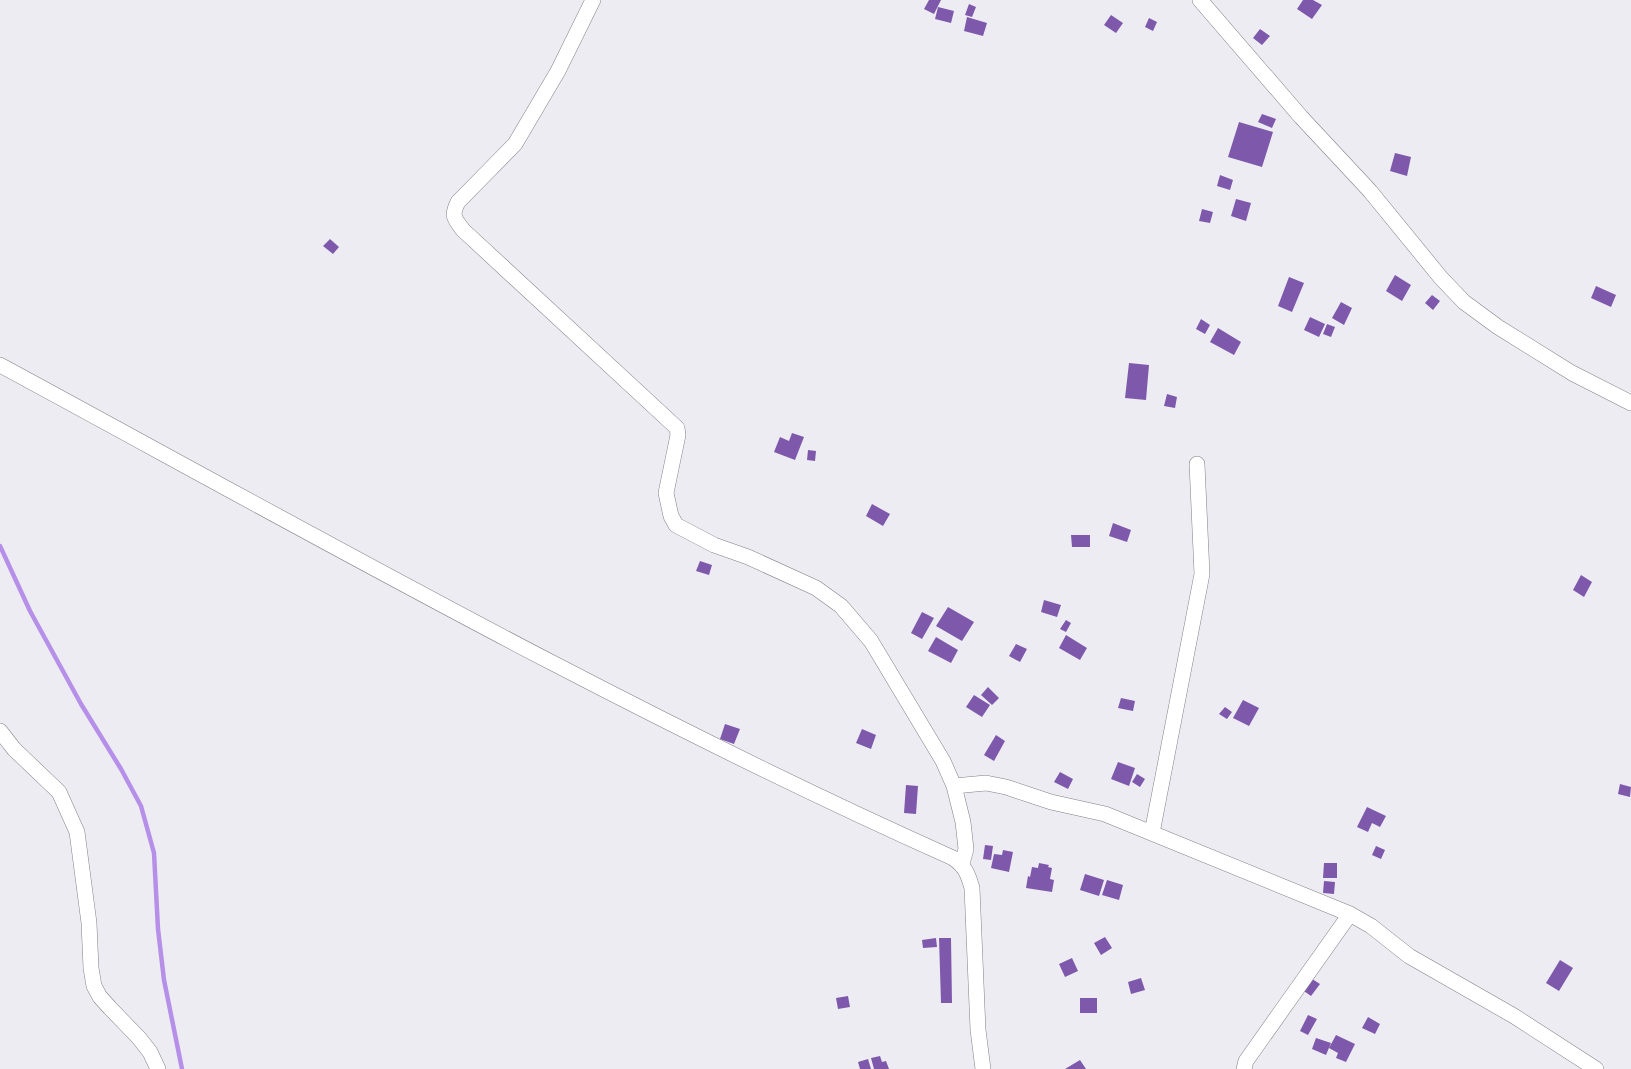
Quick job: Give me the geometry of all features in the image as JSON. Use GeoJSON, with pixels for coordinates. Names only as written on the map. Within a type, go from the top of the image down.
{"type":"FeatureCollection","features":[{"type":"Feature","properties":{"kind":"street"},"geometry":{"type":"LineString","coordinates":[[594,0],[558,71],[515,144],[458,202],[453,211],[454,218],[463,230],[677,428],[678,434],[666,493],[671,516],[676,525],[714,545],[748,557],[816,588],[841,606],[871,641],[943,761],[954,786],[963,822],[966,849],[962,864]]}},
{"type":"Feature","properties":{"kind":"street"},"geometry":{"type":"LineString","coordinates":[[1200,0],[1301,117],[1370,191],[1441,278],[1464,302],[1498,327],[1572,373],[1631,404]]}},
{"type":"Feature","properties":{"kind":"street"},"geometry":{"type":"LineString","coordinates":[[0,366],[520,647],[832,804],[962,864],[968,874],[972,888],[978,1030],[983,1069]]}},
{"type":"Feature","properties":{"kind":"street"},"geometry":{"type":"LineString","coordinates":[[1152,833],[1202,574],[1197,464]]}},
{"type":"Feature","properties":{"kind":"street"},"geometry":{"type":"LineString","coordinates":[[0,731],[14,749],[59,792],[77,832],[89,923],[90,968],[94,986],[105,1002],[150,1052],[158,1069]]}},
{"type":"Feature","properties":{"kind":"street"},"geometry":{"type":"LineString","coordinates":[[954,786],[986,782],[1051,802],[1105,814],[1350,914],[1371,926],[1409,956],[1514,1016],[1596,1069]]}},
{"type":"Feature","properties":{"kind":"street"},"geometry":{"type":"LineString","coordinates":[[1244,1069],[1246,1061],[1350,914]]}},
{"type":"Feature","properties":{"kind":"building"},"geometry":{"type":"Polygon","coordinates":[[[929,0],[941,0],[934,14],[924,9],[929,0]]]}},
{"type":"Feature","properties":{"kind":"building"},"geometry":{"type":"Polygon","coordinates":[[[1303,0],[1313,0],[1322,5],[1312,19],[1297,9],[1303,0]]]}},
{"type":"Feature","properties":{"kind":"building"},"geometry":{"type":"Polygon","coordinates":[[[969,4],[976,7],[972,17],[965,15],[969,4]]]}},
{"type":"Feature","properties":{"kind":"building"},"geometry":{"type":"Polygon","coordinates":[[[938,7],[954,11],[951,23],[935,19],[938,7]]]}},
{"type":"Feature","properties":{"kind":"building"},"geometry":{"type":"Polygon","coordinates":[[[1111,15],[1123,23],[1116,33],[1104,25],[1111,15]]]}},
{"type":"Feature","properties":{"kind":"building"},"geometry":{"type":"Polygon","coordinates":[[[967,17],[987,23],[983,36],[964,31],[967,17]]]}},
{"type":"Feature","properties":{"kind":"building"},"geometry":{"type":"Polygon","coordinates":[[[1149,18],[1157,22],[1153,31],[1145,27],[1149,18]]]}},
{"type":"Feature","properties":{"kind":"building"},"geometry":{"type":"Polygon","coordinates":[[[1260,29],[1270,36],[1262,45],[1253,38],[1260,29]]]}},
{"type":"Feature","properties":{"kind":"building"},"geometry":{"type":"Polygon","coordinates":[[[1262,114],[1276,119],[1272,128],[1258,122],[1262,114]]]}},
{"type":"Feature","properties":{"kind":"building"},"geometry":{"type":"Polygon","coordinates":[[[1239,122],[1273,132],[1262,167],[1228,157],[1239,122]]]}},
{"type":"Feature","properties":{"kind":"building"},"geometry":{"type":"Polygon","coordinates":[[[1395,153],[1411,157],[1407,176],[1390,171],[1395,153]]]}},
{"type":"Feature","properties":{"kind":"building"},"geometry":{"type":"Polygon","coordinates":[[[1220,175],[1233,180],[1230,190],[1217,186],[1220,175]]]}},
{"type":"Feature","properties":{"kind":"building"},"geometry":{"type":"Polygon","coordinates":[[[1236,199],[1251,203],[1246,221],[1231,216],[1236,199]]]}},
{"type":"Feature","properties":{"kind":"building"},"geometry":{"type":"Polygon","coordinates":[[[1202,209],[1213,212],[1210,223],[1199,221],[1202,209]]]}},
{"type":"Feature","properties":{"kind":"building"},"geometry":{"type":"Polygon","coordinates":[[[330,239],[339,247],[333,254],[323,246],[330,239]]]}},
{"type":"Feature","properties":{"kind":"building"},"geometry":{"type":"Polygon","coordinates":[[[1395,275],[1411,285],[1402,301],[1386,291],[1395,275]]]}},
{"type":"Feature","properties":{"kind":"building"},"geometry":{"type":"Polygon","coordinates":[[[1289,277],[1304,283],[1292,312],[1278,306],[1289,277]]]}},
{"type":"Feature","properties":{"kind":"building"},"geometry":{"type":"Polygon","coordinates":[[[1596,286],[1616,295],[1611,307],[1591,298],[1596,286]]]}},
{"type":"Feature","properties":{"kind":"building"},"geometry":{"type":"Polygon","coordinates":[[[1432,295],[1440,301],[1433,310],[1425,303],[1432,295]]]}},
{"type":"Feature","properties":{"kind":"building"},"geometry":{"type":"Polygon","coordinates":[[[1341,302],[1352,308],[1344,325],[1332,318],[1341,302]]]}},
{"type":"Feature","properties":{"kind":"building"},"geometry":{"type":"Polygon","coordinates":[[[1310,317],[1325,324],[1319,337],[1304,330],[1310,317]]]}},
{"type":"Feature","properties":{"kind":"building"},"geometry":{"type":"Polygon","coordinates":[[[1201,319],[1210,325],[1205,334],[1196,329],[1201,319]]]}},
{"type":"Feature","properties":{"kind":"building"},"geometry":{"type":"Polygon","coordinates":[[[1327,324],[1335,327],[1331,337],[1323,334],[1327,324]]]}},
{"type":"Feature","properties":{"kind":"building"},"geometry":{"type":"Polygon","coordinates":[[[1218,328],[1241,342],[1234,355],[1210,342],[1218,328]]]}},
{"type":"Feature","properties":{"kind":"building"},"geometry":{"type":"Polygon","coordinates":[[[1129,363],[1149,365],[1146,400],[1125,398],[1129,363]]]}},
{"type":"Feature","properties":{"kind":"building"},"geometry":{"type":"Polygon","coordinates":[[[1167,394],[1177,397],[1175,408],[1164,406],[1167,394]]]}},
{"type":"Feature","properties":{"kind":"building"},"geometry":{"type":"Polygon","coordinates":[[[792,433],[804,437],[795,460],[774,452],[780,437],[789,441],[792,433]]]}},
{"type":"Feature","properties":{"kind":"building"},"geometry":{"type":"Polygon","coordinates":[[[808,450],[816,451],[815,461],[807,460],[808,450]]]}},
{"type":"Feature","properties":{"kind":"building"},"geometry":{"type":"Polygon","coordinates":[[[872,504],[890,514],[883,526],[866,516],[872,504]]]}},
{"type":"Feature","properties":{"kind":"building"},"geometry":{"type":"Polygon","coordinates":[[[1113,523],[1131,530],[1127,542],[1109,536],[1113,523]]]}},
{"type":"Feature","properties":{"kind":"building"},"geometry":{"type":"Polygon","coordinates":[[[1071,535],[1090,535],[1090,547],[1072,547],[1071,535]]]}},
{"type":"Feature","properties":{"kind":"building"},"geometry":{"type":"Polygon","coordinates":[[[700,561],[712,565],[709,575],[696,571],[700,561]]]}},
{"type":"Feature","properties":{"kind":"building"},"geometry":{"type":"Polygon","coordinates":[[[1581,575],[1592,582],[1584,597],[1573,590],[1581,575]]]}},
{"type":"Feature","properties":{"kind":"building"},"geometry":{"type":"Polygon","coordinates":[[[1044,600],[1061,605],[1057,617],[1041,612],[1044,600]]]}},
{"type":"Feature","properties":{"kind":"building"},"geometry":{"type":"Polygon","coordinates":[[[948,607],[974,622],[962,641],[936,626],[948,607]]]}},
{"type":"Feature","properties":{"kind":"building"},"geometry":{"type":"Polygon","coordinates":[[[922,612],[934,618],[922,639],[911,633],[922,612]]]}},
{"type":"Feature","properties":{"kind":"building"},"geometry":{"type":"Polygon","coordinates":[[[1066,620],[1071,623],[1066,632],[1060,629],[1066,620]]]}},
{"type":"Feature","properties":{"kind":"building"},"geometry":{"type":"Polygon","coordinates":[[[1066,635],[1087,648],[1080,660],[1059,648],[1066,635]]]}},
{"type":"Feature","properties":{"kind":"building"},"geometry":{"type":"Polygon","coordinates":[[[936,637],[958,650],[951,663],[928,651],[936,637]]]}},
{"type":"Feature","properties":{"kind":"building"},"geometry":{"type":"Polygon","coordinates":[[[1016,644],[1027,649],[1020,662],[1009,656],[1016,644]]]}},
{"type":"Feature","properties":{"kind":"building"},"geometry":{"type":"Polygon","coordinates":[[[988,687],[999,698],[992,705],[981,695],[988,687]]]}},
{"type":"Feature","properties":{"kind":"building"},"geometry":{"type":"Polygon","coordinates":[[[974,695],[990,705],[982,717],[966,707],[974,695]]]}},
{"type":"Feature","properties":{"kind":"building"},"geometry":{"type":"Polygon","coordinates":[[[1121,698],[1135,701],[1133,711],[1118,708],[1121,698]]]}},
{"type":"Feature","properties":{"kind":"building"},"geometry":{"type":"Polygon","coordinates":[[[1243,700],[1259,708],[1249,726],[1233,718],[1243,700]]]}},
{"type":"Feature","properties":{"kind":"building"},"geometry":{"type":"Polygon","coordinates":[[[1225,707],[1232,712],[1227,719],[1219,714],[1225,707]]]}},
{"type":"Feature","properties":{"kind":"building"},"geometry":{"type":"Polygon","coordinates":[[[725,724],[740,729],[734,744],[720,739],[725,724]]]}},
{"type":"Feature","properties":{"kind":"building"},"geometry":{"type":"Polygon","coordinates":[[[862,729],[876,735],[871,749],[856,743],[862,729]]]}},
{"type":"Feature","properties":{"kind":"building"},"geometry":{"type":"Polygon","coordinates":[[[996,735],[1005,741],[994,761],[984,755],[996,735]]]}},
{"type":"Feature","properties":{"kind":"building"},"geometry":{"type":"Polygon","coordinates":[[[1118,762],[1135,768],[1129,786],[1111,779],[1118,762]]]}},
{"type":"Feature","properties":{"kind":"building"},"geometry":{"type":"Polygon","coordinates":[[[1060,772],[1073,779],[1068,789],[1054,782],[1060,772]]]}},
{"type":"Feature","properties":{"kind":"building"},"geometry":{"type":"Polygon","coordinates":[[[1137,774],[1145,779],[1140,787],[1132,782],[1137,774]]]}},
{"type":"Feature","properties":{"kind":"building"},"geometry":{"type":"Polygon","coordinates":[[[1620,784],[1631,787],[1630,797],[1618,794],[1620,784]]]}},
{"type":"Feature","properties":{"kind":"building"},"geometry":{"type":"Polygon","coordinates":[[[906,785],[918,786],[916,814],[904,813],[906,785]]]}},
{"type":"Feature","properties":{"kind":"building"},"geometry":{"type":"Polygon","coordinates":[[[1367,807],[1386,816],[1380,827],[1372,823],[1368,832],[1357,827],[1367,807]]]}},
{"type":"Feature","properties":{"kind":"building"},"geometry":{"type":"Polygon","coordinates":[[[985,845],[993,846],[991,860],[983,859],[985,845]]]}},
{"type":"Feature","properties":{"kind":"building"},"geometry":{"type":"Polygon","coordinates":[[[1376,846],[1385,850],[1381,859],[1372,855],[1376,846]]]}},
{"type":"Feature","properties":{"kind":"building"},"geometry":{"type":"Polygon","coordinates":[[[1003,850],[1013,852],[1009,872],[991,868],[994,854],[1002,855],[1003,850]]]}},
{"type":"Feature","properties":{"kind":"building"},"geometry":{"type":"Polygon","coordinates":[[[1039,863],[1049,865],[1048,867],[1052,868],[1050,879],[1054,880],[1052,892],[1026,888],[1032,867],[1038,868],[1039,863]]]}},
{"type":"Feature","properties":{"kind":"building"},"geometry":{"type":"Polygon","coordinates":[[[1324,863],[1337,863],[1337,878],[1323,878],[1324,863]]]}},
{"type":"Feature","properties":{"kind":"building"},"geometry":{"type":"Polygon","coordinates":[[[1085,874],[1104,880],[1099,896],[1080,890],[1085,874]]]}},
{"type":"Feature","properties":{"kind":"building"},"geometry":{"type":"Polygon","coordinates":[[[1107,880],[1123,885],[1119,900],[1102,895],[1107,880]]]}},
{"type":"Feature","properties":{"kind":"building"},"geometry":{"type":"Polygon","coordinates":[[[1324,881],[1335,882],[1334,894],[1323,893],[1324,881]]]}},
{"type":"Feature","properties":{"kind":"building"},"geometry":{"type":"Polygon","coordinates":[[[1105,937],[1112,948],[1101,955],[1094,943],[1105,937]]]}},
{"type":"Feature","properties":{"kind":"building"},"geometry":{"type":"Polygon","coordinates":[[[936,938],[937,947],[923,948],[922,940],[936,938]]]}},
{"type":"Feature","properties":{"kind":"building"},"geometry":{"type":"Polygon","coordinates":[[[939,938],[951,938],[952,1003],[941,1003],[939,938]]]}},
{"type":"Feature","properties":{"kind":"building"},"geometry":{"type":"Polygon","coordinates":[[[1072,958],[1078,971],[1065,977],[1059,964],[1072,958]]]}},
{"type":"Feature","properties":{"kind":"building"},"geometry":{"type":"Polygon","coordinates":[[[1560,960],[1573,968],[1559,991],[1546,983],[1560,960]]]}},
{"type":"Feature","properties":{"kind":"building"},"geometry":{"type":"Polygon","coordinates":[[[1309,977],[1320,984],[1311,996],[1301,989],[1309,977]]]}},
{"type":"Feature","properties":{"kind":"building"},"geometry":{"type":"Polygon","coordinates":[[[1141,978],[1145,990],[1131,994],[1128,982],[1141,978]]]}},
{"type":"Feature","properties":{"kind":"building"},"geometry":{"type":"Polygon","coordinates":[[[848,996],[850,1007],[838,1009],[836,998],[848,996]]]}},
{"type":"Feature","properties":{"kind":"building"},"geometry":{"type":"Polygon","coordinates":[[[1080,998],[1097,998],[1097,1013],[1080,1013],[1080,998]]]}},
{"type":"Feature","properties":{"kind":"building"},"geometry":{"type":"Polygon","coordinates":[[[1308,1015],[1317,1019],[1308,1035],[1300,1031],[1308,1015]]]}},
{"type":"Feature","properties":{"kind":"building"},"geometry":{"type":"Polygon","coordinates":[[[1368,1017],[1380,1024],[1375,1034],[1362,1028],[1368,1017]]]}},
{"type":"Feature","properties":{"kind":"building"},"geometry":{"type":"Polygon","coordinates":[[[1336,1035],[1355,1044],[1346,1062],[1336,1058],[1338,1053],[1329,1048],[1336,1035]]]}},
{"type":"Feature","properties":{"kind":"building"},"geometry":{"type":"Polygon","coordinates":[[[1316,1038],[1331,1043],[1326,1055],[1312,1049],[1316,1038]]]}},
{"type":"Feature","properties":{"kind":"building"},"geometry":{"type":"Polygon","coordinates":[[[880,1056],[882,1062],[886,1061],[889,1069],[874,1069],[871,1058],[880,1056]]]}},
{"type":"Feature","properties":{"kind":"building"},"geometry":{"type":"Polygon","coordinates":[[[868,1059],[871,1069],[860,1069],[858,1062],[868,1059]]]}},
{"type":"Feature","properties":{"kind":"building"},"geometry":{"type":"Polygon","coordinates":[[[1080,1060],[1086,1069],[1065,1069],[1080,1060]]]}},
{"type":"Feature","properties":{"kind":"waterway"},"geometry":{"type":"LineString","coordinates":[[0,546],[30,611],[81,704],[121,769],[141,806],[154,853],[158,929],[164,980],[182,1069]]}}]}
